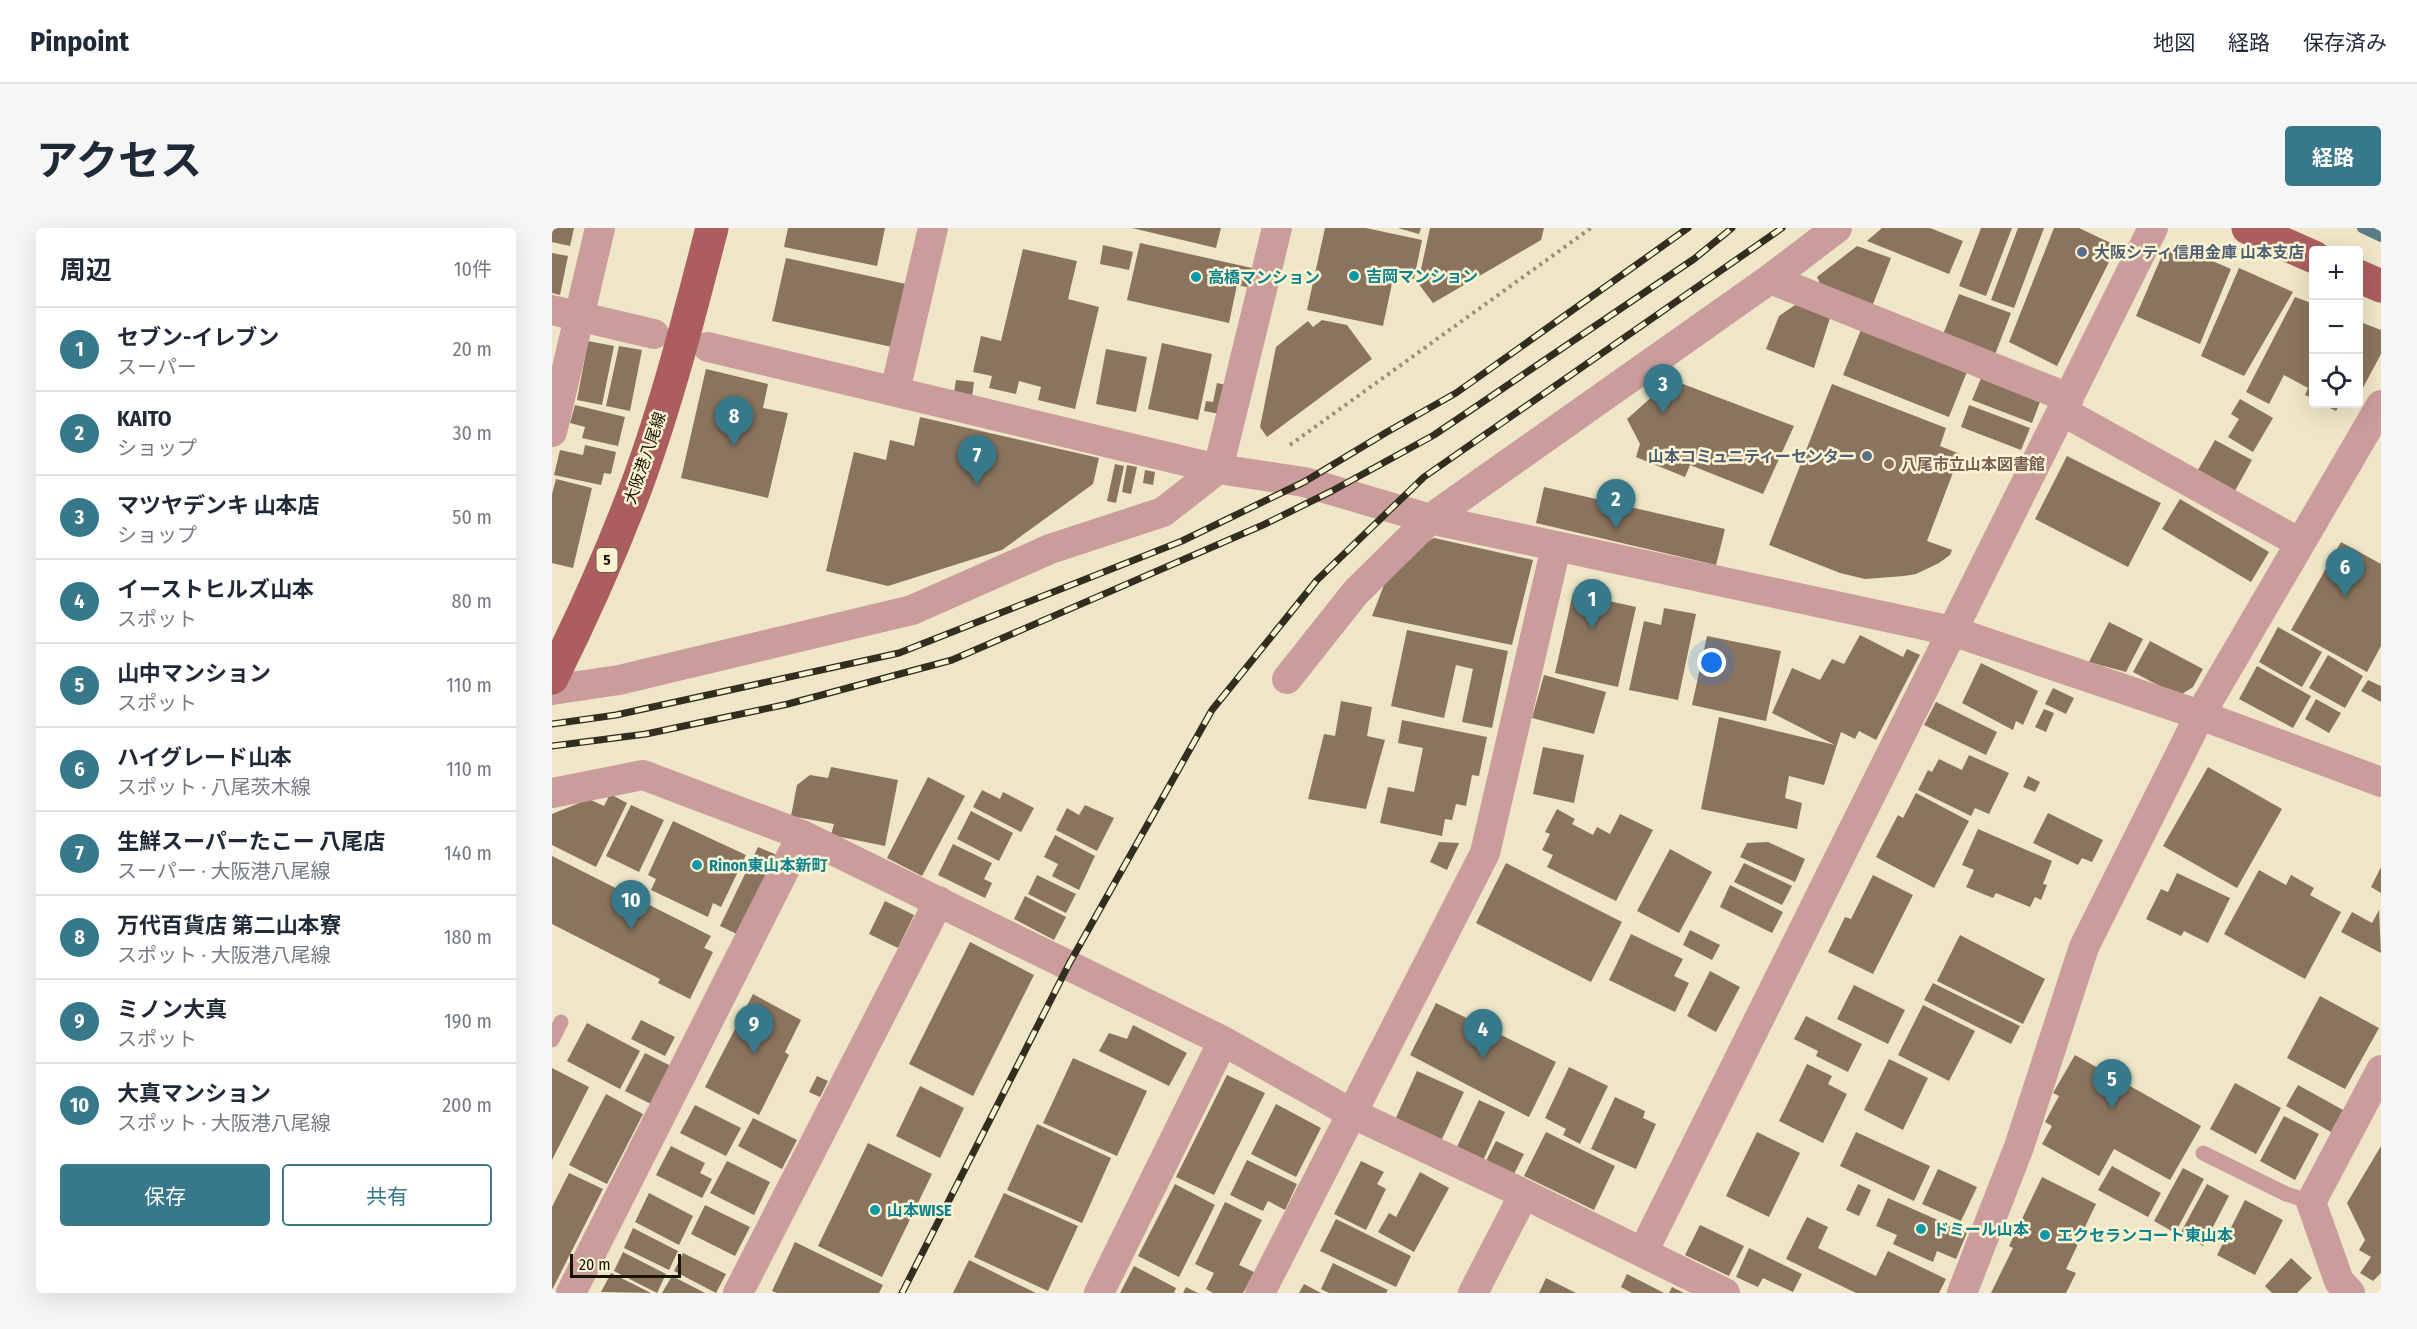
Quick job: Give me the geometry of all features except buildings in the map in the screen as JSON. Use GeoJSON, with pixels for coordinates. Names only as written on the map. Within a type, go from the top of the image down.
{"type":"FeatureCollection","features":[{"type":"Feature","properties":{"kind":"main road","name":"大阪港八尾線"},"geometry":{"type":"LineString","coordinates":[[552,678],[613,545],[653,439],[712,228]]}},
{"type":"Feature","properties":{"kind":"main road"},"geometry":{"type":"LineString","coordinates":[[2248,228],[2309,254]]}},
{"type":"Feature","properties":{"kind":"main road"},"geometry":{"type":"LineString","coordinates":[[2363,278],[2381,286]]}},
{"type":"Feature","properties":{"kind":"street"},"geometry":{"type":"LineString","coordinates":[[552,432],[565,313],[600,228]]}},
{"type":"Feature","properties":{"kind":"street"},"geometry":{"type":"LineString","coordinates":[[895,391],[933,228]]}},
{"type":"Feature","properties":{"kind":"street"},"geometry":{"type":"LineString","coordinates":[[552,690],[619,680],[912,610],[1050,549],[1163,512],[1218,469],[1277,228]]}},
{"type":"Feature","properties":{"kind":"street"},"geometry":{"type":"LineString","coordinates":[[1287,679],[1356,591],[1431,519],[1770,279],[1837,228]]}},
{"type":"Feature","properties":{"kind":"street"},"geometry":{"type":"LineString","coordinates":[[1643,1252],[2153,228]]}},
{"type":"Feature","properties":{"kind":"street"},"geometry":{"type":"LineString","coordinates":[[1770,279],[2066,404],[2300,543]]}},
{"type":"Feature","properties":{"kind":"street"},"geometry":{"type":"LineString","coordinates":[[565,313],[654,334]]}},
{"type":"Feature","properties":{"kind":"street"},"geometry":{"type":"LineString","coordinates":[[708,347],[1218,469],[1304,482],[1431,519],[1556,548],[1952,631],[2200,715],[2381,783]]}},
{"type":"Feature","properties":{"kind":"street"},"geometry":{"type":"LineString","coordinates":[[1962,1293],[2019,1147],[2084,947],[2200,715],[2381,405]]}},
{"type":"Feature","properties":{"kind":"street"},"geometry":{"type":"LineString","coordinates":[[1260,1293],[1485,853],[1556,548]]}},
{"type":"Feature","properties":{"kind":"street"},"geometry":{"type":"LineString","coordinates":[[552,793],[643,775],[802,835],[1223,1041],[1351,1113],[1524,1194],[1725,1293]]}},
{"type":"Feature","properties":{"kind":"street"},"geometry":{"type":"LineString","coordinates":[[571,1293],[802,835]]}},
{"type":"Feature","properties":{"kind":"street"},"geometry":{"type":"LineString","coordinates":[[738,1293],[939,901]]}},
{"type":"Feature","properties":{"kind":"street"},"geometry":{"type":"LineString","coordinates":[[1099,1293],[1223,1041]]}},
{"type":"Feature","properties":{"kind":"street"},"geometry":{"type":"LineString","coordinates":[[2350,1293],[2339,1281],[2311,1202],[2381,1070]]}},
{"type":"Feature","properties":{"kind":"street"},"geometry":{"type":"LineString","coordinates":[[1473,1293],[1524,1194]]}},
{"type":"Feature","properties":{"kind":"lane"},"geometry":{"type":"LineString","coordinates":[[552,1040],[561,1022]]}},
{"type":"Feature","properties":{"kind":"lane"},"geometry":{"type":"LineString","coordinates":[[2203,1153],[2286,1194],[2311,1202]]}},
{"type":"Feature","properties":{"kind":"path"},"geometry":{"type":"LineString","coordinates":[[1250,474],[1592,228]]}},
{"type":"Feature","properties":{"kind":"waterway"},"geometry":{"type":"LineString","coordinates":[[2362,228],[2381,237]]}},
{"type":"Feature","properties":{"kind":"railway"},"geometry":{"type":"LineString","coordinates":[[552,724],[616,715],[899,653],[1182,541],[1304,482],[1456,393],[1688,228]]}},
{"type":"Feature","properties":{"kind":"railway"},"geometry":{"type":"LineString","coordinates":[[552,746],[646,734],[788,704],[952,660],[1263,525],[1332,491],[1434,435],[1694,259],[1732,228]]}},
{"type":"Feature","properties":{"kind":"railway"},"geometry":{"type":"LineString","coordinates":[[902,1293],[1069,964],[1212,710],[1317,580],[1424,477],[1782,228]]}},
{"type":"Feature","properties":{"kind":"place","name":"大阪シティ信用金庫 山本支店"},"geometry":{"type":"Point","coordinates":[2082,252]}},
{"type":"Feature","properties":{"kind":"place","name":"吉岡マンション"},"geometry":{"type":"Point","coordinates":[1354,276]}},
{"type":"Feature","properties":{"kind":"place","name":"高橋マンション"},"geometry":{"type":"Point","coordinates":[1196,277]}},
{"type":"Feature","properties":{"kind":"place","name":"マツヤデンキ 山本店"},"geometry":{"type":"Point","coordinates":[1663,414]}},
{"type":"Feature","properties":{"kind":"place","name":"万代百貨店 第二山本寮"},"geometry":{"type":"Point","coordinates":[734,446]}},
{"type":"Feature","properties":{"kind":"place","name":"山本コミュニティーセンター"},"geometry":{"type":"Point","coordinates":[1867,456]}},
{"type":"Feature","properties":{"kind":"place","name":"八尾市立山本図書館"},"geometry":{"type":"Point","coordinates":[1889,464]}},
{"type":"Feature","properties":{"kind":"place","name":"生鮮スーパーたこー 八尾店"},"geometry":{"type":"Point","coordinates":[977,485]}},
{"type":"Feature","properties":{"kind":"place","name":"KAITO"},"geometry":{"type":"Point","coordinates":[1616,529]}},
{"type":"Feature","properties":{"kind":"place","name":"ハイグレード山本"},"geometry":{"type":"Point","coordinates":[2345,597]}},
{"type":"Feature","properties":{"kind":"place","name":"セブン-イレブン"},"geometry":{"type":"Point","coordinates":[1592,629]}},
{"type":"Feature","properties":{"kind":"place","name":"Rinon東山本新町"},"geometry":{"type":"Point","coordinates":[697,865]}},
{"type":"Feature","properties":{"kind":"place","name":"大真マンション"},"geometry":{"type":"Point","coordinates":[631,930]}},
{"type":"Feature","properties":{"kind":"place","name":"ミノン大真"},"geometry":{"type":"Point","coordinates":[754,1054]}},
{"type":"Feature","properties":{"kind":"place","name":"イーストヒルズ山本"},"geometry":{"type":"Point","coordinates":[1483,1059]}},
{"type":"Feature","properties":{"kind":"place","name":"山中マンション"},"geometry":{"type":"Point","coordinates":[2112,1109]}},
{"type":"Feature","properties":{"kind":"place","name":"山本WISE"},"geometry":{"type":"Point","coordinates":[875,1210]}},
{"type":"Feature","properties":{"kind":"place","name":"ドミール山本"},"geometry":{"type":"Point","coordinates":[1921,1229]}},
{"type":"Feature","properties":{"kind":"place","name":"エクセランコート東山本"},"geometry":{"type":"Point","coordinates":[2045,1235]}}]}
